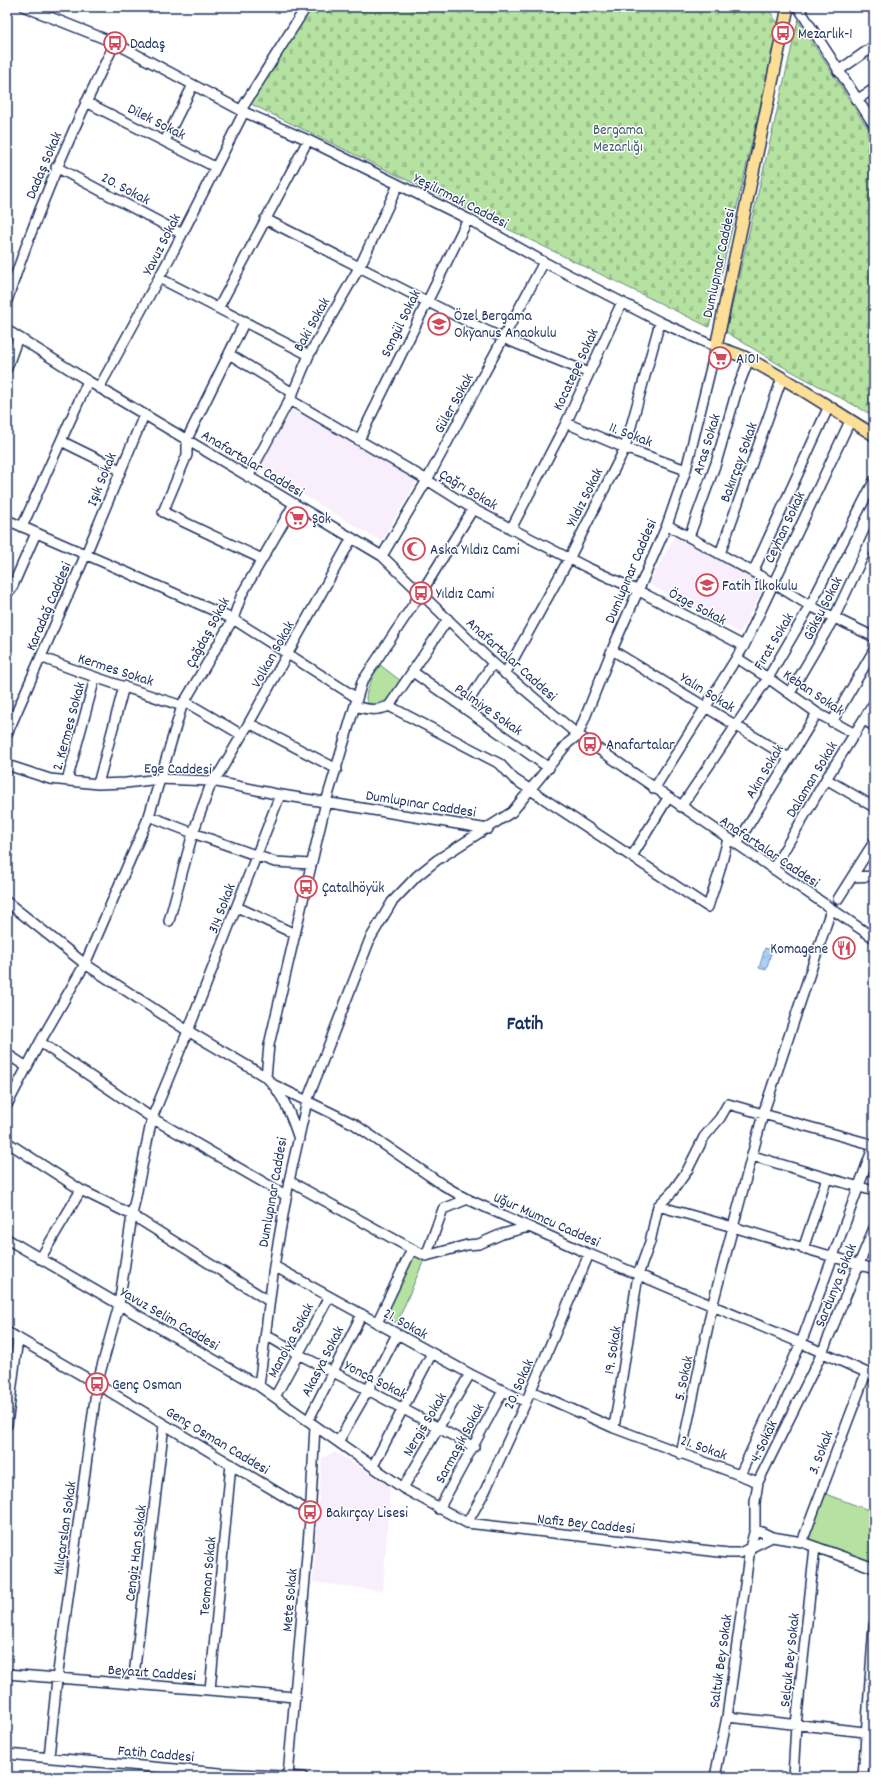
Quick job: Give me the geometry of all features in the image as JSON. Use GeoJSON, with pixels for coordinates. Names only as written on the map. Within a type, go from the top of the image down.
{"type":"FeatureCollection","features":[{"type":"Feature","properties":{"kind":"main road","name":"Dumlupınar Caddesi"},"geometry":{"type":"LineString","coordinates":[[716,347],[788,7]]}},
{"type":"Feature","properties":{"kind":"main road","name":"Yeşilırmak Caddesi"},"geometry":{"type":"LineString","coordinates":[[716,347],[749,359],[829,406],[850,421],[874,435]]}},
{"type":"Feature","properties":{"kind":"street","name":"Yeşilırmak Caddesi"},"geometry":{"type":"LineString","coordinates":[[25,7],[114,43],[243,111],[308,140],[468,220],[544,262],[660,322],[716,347]]}},
{"type":"Feature","properties":{"kind":"street","name":"Yavuz Sokak"},"geometry":{"type":"LineString","coordinates":[[99,388],[182,234],[243,111],[306,7]]}},
{"type":"Feature","properties":{"kind":"street"},"geometry":{"type":"LineString","coordinates":[[798,7],[856,100],[874,125]]}},
{"type":"Feature","properties":{"kind":"street","name":"Dadaş Sokak"},"geometry":{"type":"LineString","coordinates":[[7,301],[20,259],[56,167],[114,43]]}},
{"type":"Feature","properties":{"kind":"street"},"geometry":{"type":"LineString","coordinates":[[838,71],[874,46]]}},
{"type":"Feature","properties":{"kind":"street"},"geometry":{"type":"LineString","coordinates":[[166,141],[193,85]]}},
{"type":"Feature","properties":{"kind":"street"},"geometry":{"type":"LineString","coordinates":[[856,100],[874,89]]}},
{"type":"Feature","properties":{"kind":"street","name":"Dilek Sokak"},"geometry":{"type":"LineString","coordinates":[[86,102],[215,167]]}},
{"type":"Feature","properties":{"kind":"street"},"geometry":{"type":"LineString","coordinates":[[219,308],[308,140]]}},
{"type":"Feature","properties":{"kind":"street","name":"20. Sokak"},"geometry":{"type":"LineString","coordinates":[[56,167],[182,234]]}},
{"type":"Feature","properties":{"kind":"street","name":"Baki Sokak"},"geometry":{"type":"LineString","coordinates":[[248,477],[291,396],[309,355],[360,266],[398,185]]}},
{"type":"Feature","properties":{"kind":"street"},"geometry":{"type":"LineString","coordinates":[[265,219],[360,266],[426,302],[504,338],[589,373]]}},
{"type":"Feature","properties":{"kind":"street","name":"Songül Sokak"},"geometry":{"type":"LineString","coordinates":[[359,440],[426,302],[468,220]]}},
{"type":"Feature","properties":{"kind":"street","name":"Güler Sokak"},"geometry":{"type":"LineString","coordinates":[[382,556],[427,480],[544,262]]}},
{"type":"Feature","properties":{"kind":"street"},"geometry":{"type":"LineString","coordinates":[[159,278],[309,355]]}},
{"type":"Feature","properties":{"kind":"street","name":"Kocatepe Sokak"},"geometry":{"type":"LineString","coordinates":[[511,529],[566,423],[622,302]]}},
{"type":"Feature","properties":{"kind":"street"},"geometry":{"type":"LineString","coordinates":[[245,321],[187,439],[187,455],[163,512],[262,560]]}},
{"type":"Feature","properties":{"kind":"street","name":"Yıldız Sokak"},"geometry":{"type":"LineString","coordinates":[[505,674],[569,558],[625,448],[660,322]]}},
{"type":"Feature","properties":{"kind":"street","name":"Anafartalar Caddesi"},"geometry":{"type":"LineString","coordinates":[[7,330],[99,388],[382,556],[505,674],[578,735],[654,789],[874,938]]}},
{"type":"Feature","properties":{"kind":"street"},"geometry":{"type":"LineString","coordinates":[[8,362],[18,337]]}},
{"type":"Feature","properties":{"kind":"street","name":"Dumlupınar Caddesi"},"geometry":{"type":"LineString","coordinates":[[326,802],[488,829],[512,812],[531,790],[568,743],[578,735],[612,650],[667,525],[686,470],[716,347]]}},
{"type":"Feature","properties":{"kind":"street","name":"Çağrı Sokak"},"geometry":{"type":"LineString","coordinates":[[229,354],[359,440],[473,509],[569,558],[639,591]]}},
{"type":"Feature","properties":{"kind":"street","name":"Aras Sokak"},"geometry":{"type":"LineString","coordinates":[[689,537],[716,463],[737,390],[749,359]]}},
{"type":"Feature","properties":{"kind":"street","name":"Bakırçay Sokak"},"geometry":{"type":"LineString","coordinates":[[720,554],[782,378]]}},
{"type":"Feature","properties":{"kind":"street"},"geometry":{"type":"LineString","coordinates":[[22,527],[88,381]]}},
{"type":"Feature","properties":{"kind":"street"},"geometry":{"type":"LineString","coordinates":[[753,572],[829,406]]}},
{"type":"Feature","properties":{"kind":"street","name":"Işık Sokak"},"geometry":{"type":"LineString","coordinates":[[86,554],[144,414]]}},
{"type":"Feature","properties":{"kind":"street","name":"Ceyhan Sokak"},"geometry":{"type":"LineString","coordinates":[[654,789],[744,646],[850,421]]}},
{"type":"Feature","properties":{"kind":"street","name":"11. Sokak"},"geometry":{"type":"LineString","coordinates":[[566,423],[625,448],[686,470]]}},
{"type":"Feature","properties":{"kind":"street"},"geometry":{"type":"LineString","coordinates":[[61,441],[120,470]]}},
{"type":"Feature","properties":{"kind":"street","name":"Fırat Sokak"},"geometry":{"type":"LineString","coordinates":[[681,807],[768,678],[810,606],[874,481]]}},
{"type":"Feature","properties":{"kind":"street","name":"Çağdaş Sokak"},"geometry":{"type":"LineString","coordinates":[[7,1105],[26,1067],[85,964],[149,816],[183,703],[233,619],[242,594],[294,504]]}},
{"type":"Feature","properties":{"kind":"street"},"geometry":{"type":"LineString","coordinates":[[266,1078],[269,1045],[326,802],[362,682],[421,593],[473,509]]}},
{"type":"Feature","properties":{"kind":"street"},"geometry":{"type":"LineString","coordinates":[[7,520],[233,619],[366,709],[380,710],[389,706],[414,672],[448,619]]}},
{"type":"Feature","properties":{"kind":"street"},"geometry":{"type":"LineString","coordinates":[[667,525],[773,583],[810,606],[834,618],[873,634]]}},
{"type":"Feature","properties":{"kind":"street"},"geometry":{"type":"LineString","coordinates":[[11,590],[36,533]]}},
{"type":"Feature","properties":{"kind":"street","name":"Göksu Sokak"},"geometry":{"type":"LineString","coordinates":[[790,693],[834,618],[874,533]]}},
{"type":"Feature","properties":{"kind":"street","name":"Volkan Sokak"},"geometry":{"type":"LineString","coordinates":[[169,921],[194,833],[212,781],[220,772],[249,723],[352,538]]}},
{"type":"Feature","properties":{"kind":"street","name":"Karadağ Caddesi"},"geometry":{"type":"LineString","coordinates":[[7,734],[86,554]]}},
{"type":"Feature","properties":{"kind":"street","name":"Özge Sokak"},"geometry":{"type":"LineString","coordinates":[[639,591],[744,646]]}},
{"type":"Feature","properties":{"kind":"street","name":"Yalın Sokak"},"geometry":{"type":"LineString","coordinates":[[612,650],[788,758]]}},
{"type":"Feature","properties":{"kind":"street"},"geometry":{"type":"LineString","coordinates":[[832,722],[874,650]]}},
{"type":"Feature","properties":{"kind":"street","name":"Kermes Sokak"},"geometry":{"type":"LineString","coordinates":[[41,657],[95,678],[183,703],[242,735]]}},
{"type":"Feature","properties":{"kind":"street","name":"Keban Sokak"},"geometry":{"type":"LineString","coordinates":[[737,658],[817,713],[855,734]]}},
{"type":"Feature","properties":{"kind":"street"},"geometry":{"type":"LineString","coordinates":[[464,708],[493,663]]}},
{"type":"Feature","properties":{"kind":"street","name":"Palmiye Sokak"},"geometry":{"type":"LineString","coordinates":[[414,672],[549,768]]}},
{"type":"Feature","properties":{"kind":"street","name":"2. Kermes Sokak"},"geometry":{"type":"LineString","coordinates":[[67,781],[95,678]]}},
{"type":"Feature","properties":{"kind":"street"},"geometry":{"type":"LineString","coordinates":[[98,784],[124,686]]}},
{"type":"Feature","properties":{"kind":"street","name":"Dalaman Sokak"},"geometry":{"type":"LineString","coordinates":[[773,869],[826,779],[874,703]]}},
{"type":"Feature","properties":{"kind":"street"},"geometry":{"type":"LineString","coordinates":[[389,706],[500,764],[514,778],[531,790],[708,907],[720,873],[728,838]]}},
{"type":"Feature","properties":{"kind":"street","name":"Akın Sokak"},"geometry":{"type":"LineString","coordinates":[[736,844],[817,713]]}},
{"type":"Feature","properties":{"kind":"street"},"geometry":{"type":"LineString","coordinates":[[864,720],[874,726]]}},
{"type":"Feature","properties":{"kind":"street"},"geometry":{"type":"LineString","coordinates":[[249,723],[337,769]]}},
{"type":"Feature","properties":{"kind":"street","name":"Ege Caddesi"},"geometry":{"type":"LineString","coordinates":[[7,765],[50,779],[67,781],[98,784],[126,783],[160,779],[212,781],[280,795],[326,802]]}},
{"type":"Feature","properties":{"kind":"street"},"geometry":{"type":"LineString","coordinates":[[826,779],[874,807]]}},
{"type":"Feature","properties":{"kind":"street","name":"314 Sokak"},"geometry":{"type":"LineString","coordinates":[[152,1118],[188,1031],[280,795]]}},
{"type":"Feature","properties":{"kind":"street"},"geometry":{"type":"LineString","coordinates":[[632,856],[668,798]]}},
{"type":"Feature","properties":{"kind":"street"},"geometry":{"type":"LineString","coordinates":[[149,816],[275,862],[311,864]]}},
{"type":"Feature","properties":{"kind":"street"},"geometry":{"type":"LineString","coordinates":[[299,1139],[307,1100],[364,952],[382,917],[392,902],[417,876],[437,860],[488,829]]}},
{"type":"Feature","properties":{"kind":"street"},"geometry":{"type":"LineString","coordinates":[[838,899],[874,842]]}},
{"type":"Feature","properties":{"kind":"street"},"geometry":{"type":"LineString","coordinates":[[852,877],[874,876]]}},
{"type":"Feature","properties":{"kind":"street","name":"Dumlupınar Caddesi"},"geometry":{"type":"LineString","coordinates":[[8,905],[85,964],[188,1031],[266,1078],[274,1085],[291,1116],[299,1139],[289,1181],[274,1266],[259,1386]]}},
{"type":"Feature","properties":{"kind":"street"},"geometry":{"type":"LineString","coordinates":[[236,907],[294,934]]}},
{"type":"Feature","properties":{"kind":"street","name":"5. Sokak"},"geometry":{"type":"LineString","coordinates":[[681,1454],[712,1307],[763,1114],[831,910]]}},
{"type":"Feature","properties":{"kind":"street"},"geometry":{"type":"LineString","coordinates":[[40,1042],[152,1118],[287,1196]]}},
{"type":"Feature","properties":{"kind":"street"},"geometry":{"type":"LineString","coordinates":[[7,1054],[26,1067]]}},
{"type":"Feature","properties":{"kind":"street","name":"Uğur Mumcu Caddesi"},"geometry":{"type":"LineString","coordinates":[[274,1085],[354,1124],[443,1185],[468,1199],[589,1254],[712,1307],[801,1343],[870,1374]]}},
{"type":"Feature","properties":{"kind":"street"},"geometry":{"type":"LineString","coordinates":[[740,1475],[801,1343],[832,1257],[874,1145],[728,1104],[720,1118],[704,1137],[687,1171],[672,1192],[658,1206],[733,1227],[804,1249],[832,1257],[859,1265],[874,1269]]}},
{"type":"Feature","properties":{"kind":"street","name":"Kılıçarslan Sokak"},"geometry":{"type":"LineString","coordinates":[[49,1757],[57,1679],[97,1384],[119,1305],[132,1215],[152,1118]]}},
{"type":"Feature","properties":{"kind":"street"},"geometry":{"type":"LineString","coordinates":[[7,1142],[81,1190],[132,1215],[269,1301]]}},
{"type":"Feature","properties":{"kind":"street"},"geometry":{"type":"LineString","coordinates":[[753,1156],[874,1191]]}},
{"type":"Feature","properties":{"kind":"street"},"geometry":{"type":"LineString","coordinates":[[804,1249],[827,1178]]}},
{"type":"Feature","properties":{"kind":"street"},"geometry":{"type":"LineString","coordinates":[[289,1181],[426,1256],[466,1245],[479,1244],[502,1234],[529,1226]]}},
{"type":"Feature","properties":{"kind":"street"},"geometry":{"type":"LineString","coordinates":[[40,1259],[81,1190]]}},
{"type":"Feature","properties":{"kind":"street"},"geometry":{"type":"LineString","coordinates":[[426,1256],[443,1210],[468,1199]]}},
{"type":"Feature","properties":{"kind":"street","name":"19. Sokak"},"geometry":{"type":"LineString","coordinates":[[614,1428],[638,1275],[650,1242],[658,1206]]}},
{"type":"Feature","properties":{"kind":"street","name":"Sardunya Sokak"},"geometry":{"type":"LineString","coordinates":[[822,1353],[874,1228]]}},
{"type":"Feature","properties":{"kind":"street","name":"Yavuz Selim Caddesi"},"geometry":{"type":"LineString","coordinates":[[7,1239],[259,1386],[312,1423]]}},
{"type":"Feature","properties":{"kind":"street"},"geometry":{"type":"LineString","coordinates":[[378,1323],[412,1249]]}},
{"type":"Feature","properties":{"kind":"street","name":"20. Sokak"},"geometry":{"type":"LineString","coordinates":[[467,1523],[485,1491],[531,1391],[589,1254]]}},
{"type":"Feature","properties":{"kind":"street","name":"21. Sokak"},"geometry":{"type":"LineString","coordinates":[[274,1266],[470,1374],[526,1402]]}},
{"type":"Feature","properties":{"kind":"street","name":"Manolya Sokak"},"geometry":{"type":"LineString","coordinates":[[275,1397],[329,1297]]}},
{"type":"Feature","properties":{"kind":"street","name":"Akasya Sokak"},"geometry":{"type":"LineString","coordinates":[[312,1423],[332,1372],[362,1314]]}},
{"type":"Feature","properties":{"kind":"street","name":"Genç Osman Caddesi"},"geometry":{"type":"LineString","coordinates":[[7,1332],[97,1384],[310,1512]]}},
{"type":"Feature","properties":{"kind":"street"},"geometry":{"type":"LineString","coordinates":[[338,1442],[368,1390],[397,1334]]}},
{"type":"Feature","properties":{"kind":"street","name":"Yonca Sokak"},"geometry":{"type":"LineString","coordinates":[[266,1335],[298,1354],[403,1408],[474,1447]]}},
{"type":"Feature","properties":{"kind":"street"},"geometry":{"type":"LineString","coordinates":[[7,1425],[18,1338]]}},
{"type":"Feature","properties":{"kind":"street"},"geometry":{"type":"LineString","coordinates":[[373,1466],[432,1353]]}},
{"type":"Feature","properties":{"kind":"street","name":"4. Sokak"},"geometry":{"type":"LineString","coordinates":[[750,1548],[755,1529],[754,1502],[758,1482],[822,1353]]}},
{"type":"Feature","properties":{"kind":"street","name":"Nergis Sokak"},"geometry":{"type":"LineString","coordinates":[[402,1488],[470,1374]]}},
{"type":"Feature","properties":{"kind":"street","name":"3. Sokak"},"geometry":{"type":"LineString","coordinates":[[802,1542],[870,1374]]}},
{"type":"Feature","properties":{"kind":"street","name":"Sarmaşık Sokak"},"geometry":{"type":"LineString","coordinates":[[439,1509],[474,1447],[503,1391]]}},
{"type":"Feature","properties":{"kind":"street","name":"21. Sokak"},"geometry":{"type":"LineString","coordinates":[[531,1391],[614,1428],[758,1482]]}},
{"type":"Feature","properties":{"kind":"street","name":"Nafiz Bey Caddesi"},"geometry":{"type":"LineString","coordinates":[[312,1423],[402,1488],[467,1523],[728,1553],[740,1553],[772,1537]]}},
{"type":"Feature","properties":{"kind":"street","name":"Mete Sokak"},"geometry":{"type":"LineString","coordinates":[[288,1776],[310,1512],[312,1423]]}},
{"type":"Feature","properties":{"kind":"street","name":"Cengiz Han Sokak"},"geometry":{"type":"LineString","coordinates":[[133,1684],[164,1425]]}},
{"type":"Feature","properties":{"kind":"street","name":"Teoman Sokak"},"geometry":{"type":"LineString","coordinates":[[210,1690],[231,1464]]}},
{"type":"Feature","properties":{"kind":"street"},"geometry":{"type":"LineString","coordinates":[[755,1529],[772,1537],[802,1542],[874,1568]]}},
{"type":"Feature","properties":{"kind":"street","name":"Selçuk Bey Sokak"},"geometry":{"type":"LineString","coordinates":[[793,1777],[796,1725],[815,1547]]}},
{"type":"Feature","properties":{"kind":"street","name":"Saltuk Bey Sokak"},"geometry":{"type":"LineString","coordinates":[[716,1777],[727,1717],[750,1548]]}},
{"type":"Feature","properties":{"kind":"street"},"geometry":{"type":"LineString","coordinates":[[863,1777],[870,1733],[874,1625]]}},
{"type":"Feature","properties":{"kind":"street","name":"Beyazıt Caddesi"},"geometry":{"type":"LineString","coordinates":[[7,1674],[294,1697]]}},
{"type":"Feature","properties":{"kind":"street"},"geometry":{"type":"LineString","coordinates":[[727,1717],[870,1733]]}},
{"type":"Feature","properties":{"kind":"street","name":"Fatih Caddesi"},"geometry":{"type":"LineString","coordinates":[[7,1754],[220,1773],[303,1777]]}},
{"type":"Feature","properties":{"kind":"shaded area"},"geometry":{"type":"Polygon","coordinates":[[[293,408],[417,481],[381,541],[258,468],[293,408]]]}},
{"type":"Feature","properties":{"kind":"shaded area","name":"Fatih İlkokulu"},"geometry":{"type":"Polygon","coordinates":[[[674,537],[765,585],[740,633],[649,584],[674,537]]]}},
{"type":"Feature","properties":{"kind":"shaded area"},"geometry":{"type":"Polygon","coordinates":[[[335,1452],[390,1487],[383,1591],[313,1582],[322,1458],[335,1452]]]}},
{"type":"Feature","properties":{"kind":"green space","name":"Bergama Mezarlığı"},"geometry":{"type":"Polygon","coordinates":[[[311,7],[767,7],[779,25],[709,327],[251,104],[311,7]]]}},
{"type":"Feature","properties":{"kind":"green space"},"geometry":{"type":"Polygon","coordinates":[[[798,20],[874,138],[874,416],[780,365],[726,332],[798,20]]]}},
{"type":"Feature","properties":{"kind":"green space"},"geometry":{"type":"Polygon","coordinates":[[[380,665],[401,681],[383,705],[371,706],[366,700],[366,694],[371,680],[380,665]]]}},
{"type":"Feature","properties":{"kind":"green space"},"geometry":{"type":"Polygon","coordinates":[[[412,1254],[424,1260],[397,1323],[384,1317],[412,1254]]]}},
{"type":"Feature","properties":{"kind":"green space"},"geometry":{"type":"Polygon","coordinates":[[[820,1492],[874,1512],[874,1568],[802,1542],[820,1492]]]}},
{"type":"Feature","properties":{"kind":"water"},"geometry":{"type":"Polygon","coordinates":[[[765,948],[772,950],[766,970],[759,968],[765,948]]]}},
{"type":"Feature","properties":{"kind":"place","name":"Mezarlık-1"},"geometry":{"type":"Point","coordinates":[783,33]}},
{"type":"Feature","properties":{"kind":"place","name":"Dadaş"},"geometry":{"type":"Point","coordinates":[115,43]}},
{"type":"Feature","properties":{"kind":"place","name":"Özel Bergama Okyanus Anaokulu"},"geometry":{"type":"Point","coordinates":[439,324]}},
{"type":"Feature","properties":{"kind":"place","name":"A101"},"geometry":{"type":"Point","coordinates":[720,358]}},
{"type":"Feature","properties":{"kind":"place","name":"Şok"},"geometry":{"type":"Point","coordinates":[297,518]}},
{"type":"Feature","properties":{"kind":"place","name":"Aska Yıldız Cami"},"geometry":{"type":"Point","coordinates":[414,549]}},
{"type":"Feature","properties":{"kind":"place","name":"Fatih İlkokulu"},"geometry":{"type":"Point","coordinates":[707,585]}},
{"type":"Feature","properties":{"kind":"place","name":"Yıldız Cami"},"geometry":{"type":"Point","coordinates":[421,593]}},
{"type":"Feature","properties":{"kind":"place","name":"Anafartalar"},"geometry":{"type":"Point","coordinates":[590,744]}},
{"type":"Feature","properties":{"kind":"place","name":"Çatalhöyük"},"geometry":{"type":"Point","coordinates":[306,887]}},
{"type":"Feature","properties":{"kind":"place","name":"Komagene"},"geometry":{"type":"Point","coordinates":[844,948]}},
{"type":"Feature","properties":{"kind":"place","name":"Genç Osman"},"geometry":{"type":"Point","coordinates":[97,1384]}},
{"type":"Feature","properties":{"kind":"place","name":"Bakırçay Lisesi"},"geometry":{"type":"Point","coordinates":[310,1512]}},
{"type":"Feature","properties":{"kind":"district","name":"Fatih"},"geometry":{"type":"Point","coordinates":[525,1022]}}]}
